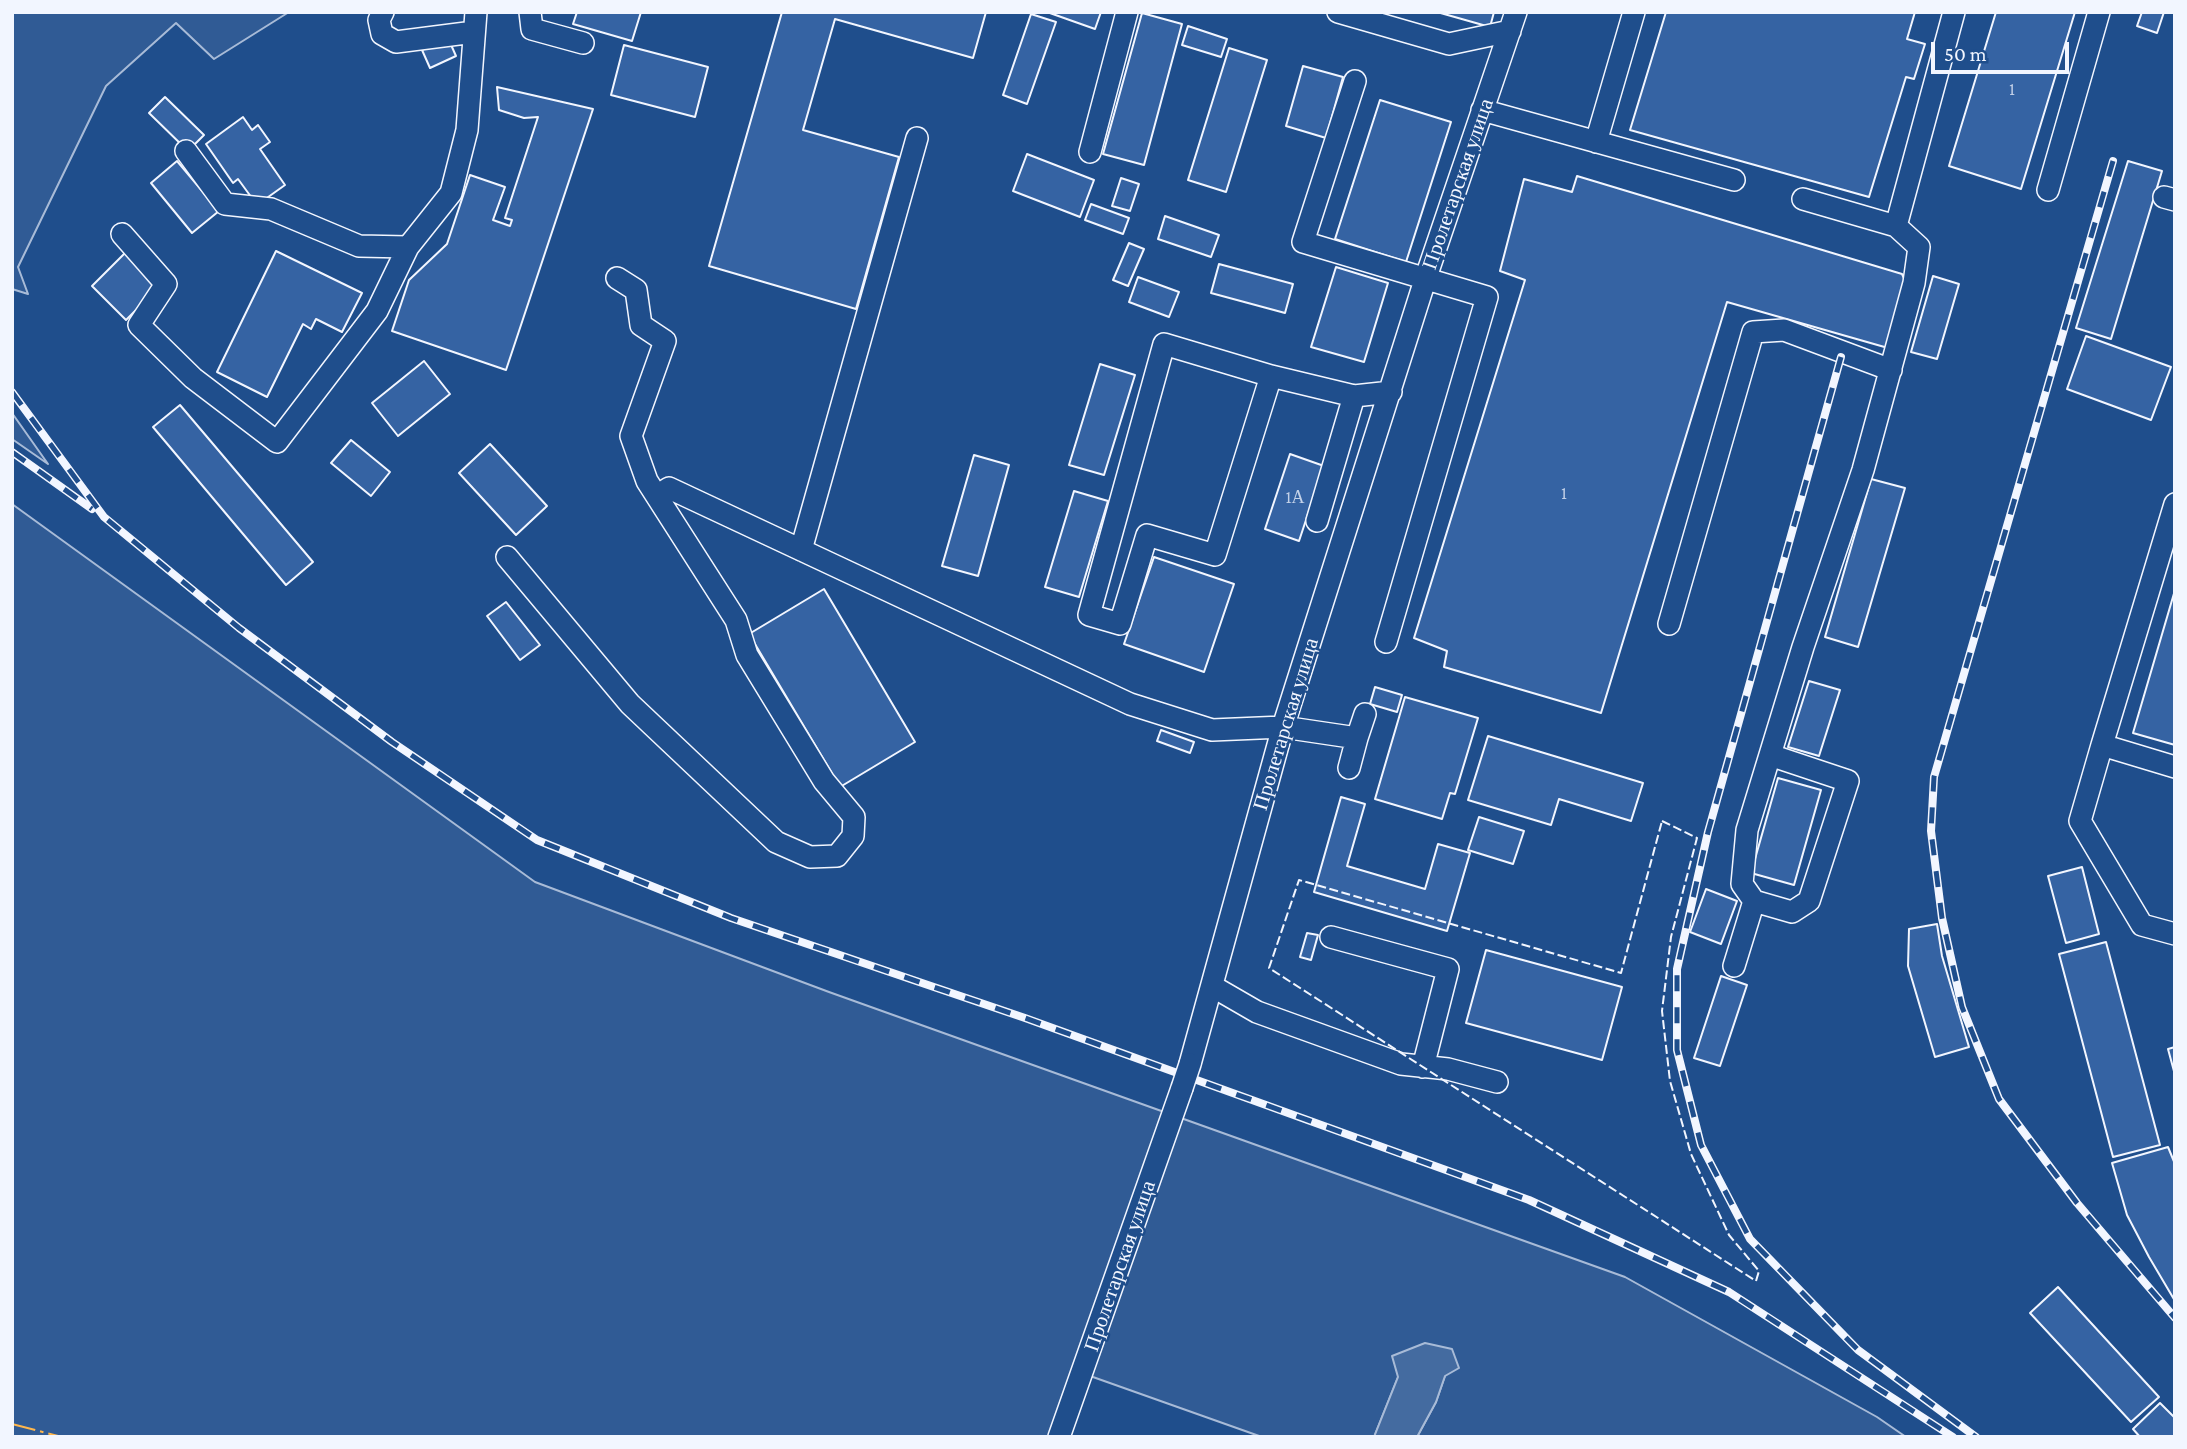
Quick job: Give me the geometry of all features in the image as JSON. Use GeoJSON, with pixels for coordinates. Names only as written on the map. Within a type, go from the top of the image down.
{"type":"FeatureCollection","features":[{"type":"Feature","properties":{"kind":"street"},"geometry":{"type":"LineString","coordinates":[[122,234],[166,284],[139,325],[193,378],[277,442],[377,311],[408,247],[451,193],[467,130],[475,22],[396,41],[382,34],[379,20],[383,12]]}},
{"type":"Feature","properties":{"kind":"street"},"geometry":{"type":"LineString","coordinates":[[530,12],[532,29],[583,43]]}},
{"type":"Feature","properties":{"kind":"street"},"geometry":{"type":"LineString","coordinates":[[1090,152],[1127,12]]}},
{"type":"Feature","properties":{"kind":"street"},"geometry":{"type":"LineString","coordinates":[[1338,12],[1449,44],[1513,22]]}},
{"type":"Feature","properties":{"kind":"street"},"geometry":{"type":"LineString","coordinates":[[1596,142],[1634,12]]}},
{"type":"Feature","properties":{"kind":"street"},"geometry":{"type":"LineString","coordinates":[[1896,226],[1954,12]]}},
{"type":"Feature","properties":{"kind":"street"},"geometry":{"type":"LineString","coordinates":[[2048,190],[2099,12]]}},
{"type":"Feature","properties":{"kind":"street","name":"Пролетарская улица"},"geometry":{"type":"LineString","coordinates":[[1059,1437],[1190,1065],[1283,727],[1426,277],[1513,22]]}},
{"type":"Feature","properties":{"kind":"street"},"geometry":{"type":"LineString","coordinates":[[1355,82],[1303,242],[1487,297],[1386,642]]}},
{"type":"Feature","properties":{"kind":"street"},"geometry":{"type":"LineString","coordinates":[[1482,110],[1734,180]]}},
{"type":"Feature","properties":{"kind":"street"},"geometry":{"type":"LineString","coordinates":[[801,550],[917,138]]}},
{"type":"Feature","properties":{"kind":"street"},"geometry":{"type":"LineString","coordinates":[[186,151],[225,204],[271,209],[359,246],[408,247]]}},
{"type":"Feature","properties":{"kind":"street"},"geometry":{"type":"LineString","coordinates":[[1770,755],[1848,780],[1809,901],[1792,912],[1754,901],[1742,884],[1747,830],[1803,646],[1863,470],[1914,283],[1919,247],[1896,226],[1803,200]]}},
{"type":"Feature","properties":{"kind":"street"},"geometry":{"type":"LineString","coordinates":[[507,557],[630,704],[776,842],[810,857],[837,856],[853,836],[854,817],[824,781],[747,655],[736,620],[647,481],[631,436],[664,341],[641,325],[636,290],[617,278]]}},
{"type":"Feature","properties":{"kind":"street"},"geometry":{"type":"LineString","coordinates":[[1669,624],[1753,332],[1784,330],[1891,370]]}},
{"type":"Feature","properties":{"kind":"street"},"geometry":{"type":"LineString","coordinates":[[1271,376],[1215,555],[1147,535],[1120,624],[1089,615],[1164,344],[1271,376],[1354,396],[1391,392]]}},
{"type":"Feature","properties":{"kind":"street"},"geometry":{"type":"LineString","coordinates":[[1317,521],[1354,396]]}},
{"type":"Feature","properties":{"kind":"street"},"geometry":{"type":"LineString","coordinates":[[658,495],[669,488],[1130,704],[1212,730],[1283,727],[1357,738]]}},
{"type":"Feature","properties":{"kind":"street"},"geometry":{"type":"LineString","coordinates":[[2175,504],[2080,821],[2143,925],[2175,934]]}},
{"type":"Feature","properties":{"kind":"street"},"geometry":{"type":"LineString","coordinates":[[1349,768],[1365,714]]}},
{"type":"Feature","properties":{"kind":"street"},"geometry":{"type":"LineString","coordinates":[[2102,745],[2175,767]]}},
{"type":"Feature","properties":{"kind":"street"},"geometry":{"type":"LineString","coordinates":[[1734,966],[1754,901]]}},
{"type":"Feature","properties":{"kind":"street"},"geometry":{"type":"LineString","coordinates":[[1331,937],[1448,969],[1423,1067]]}},
{"type":"Feature","properties":{"kind":"street"},"geometry":{"type":"LineString","coordinates":[[1212,986],[1257,1012],[1401,1064],[1448,1069],[1497,1082]]}},
{"type":"Feature","properties":{"kind":"shaded area"},"geometry":{"type":"Polygon","coordinates":[[[12,12],[289,12],[214,59],[176,23],[106,86],[18,267],[28,294],[12,289],[12,12]]]}},
{"type":"Feature","properties":{"kind":"shaded area"},"geometry":{"type":"Polygon","coordinates":[[[12,413],[48,464],[12,439],[12,413]]]}},
{"type":"Feature","properties":{"kind":"shaded area"},"geometry":{"type":"Polygon","coordinates":[[[12,504],[535,882],[829,992],[1625,1277],[1877,1417],[1906,1437],[1417,1437],[1436,1402],[1445,1376],[1398,1377],[1374,1437],[1262,1437],[1076,1371],[1053,1437],[12,1437],[12,504]]]}},
{"type":"Feature","properties":{"kind":"shaded area"},"geometry":{"type":"Polygon","coordinates":[[[1425,1343],[1452,1349],[1459,1368],[1445,1376],[1436,1402],[1417,1437],[1374,1437],[1398,1377],[1392,1356],[1425,1343]]]}},
{"type":"Feature","properties":{"kind":"building"},"geometry":{"type":"Polygon","coordinates":[[[577,12],[641,12],[632,41],[573,24],[577,12]]]}},
{"type":"Feature","properties":{"kind":"building"},"geometry":{"type":"Polygon","coordinates":[[[782,12],[986,12],[973,58],[835,19],[803,130],[899,157],[856,309],[709,266],[782,12]]]}},
{"type":"Feature","properties":{"kind":"building"},"geometry":{"type":"Polygon","coordinates":[[[1047,12],[1101,12],[1095,29],[1047,12]]]}},
{"type":"Feature","properties":{"kind":"building"},"geometry":{"type":"Polygon","coordinates":[[[1437,12],[1494,12],[1490,27],[1437,12]]]}},
{"type":"Feature","properties":{"kind":"building"},"geometry":{"type":"Polygon","coordinates":[[[1666,12],[1915,12],[1907,39],[1925,44],[1914,79],[1906,77],[1869,197],[1630,130],[1666,12]]]}},
{"type":"Feature","properties":{"kind":"building"},"geometry":{"type":"Polygon","coordinates":[[[1996,12],[2075,12],[2021,189],[1949,166],[1996,12]]]}},
{"type":"Feature","properties":{"kind":"building"},"geometry":{"type":"Polygon","coordinates":[[[2142,12],[2164,12],[2157,33],[2137,26],[2142,12]]]}},
{"type":"Feature","properties":{"kind":"building"},"geometry":{"type":"Polygon","coordinates":[[[1142,13],[1182,24],[1144,165],[1103,154],[1142,13]]]}},
{"type":"Feature","properties":{"kind":"building"},"geometry":{"type":"Polygon","coordinates":[[[1031,14],[1056,22],[1027,104],[1003,95],[1031,14]]]}},
{"type":"Feature","properties":{"kind":"building"},"geometry":{"type":"Polygon","coordinates":[[[1188,26],[1227,39],[1221,57],[1182,45],[1188,26]]]}},
{"type":"Feature","properties":{"kind":"building"},"geometry":{"type":"Polygon","coordinates":[[[448,38],[456,56],[430,68],[422,50],[448,38]]]}},
{"type":"Feature","properties":{"kind":"building"},"geometry":{"type":"Polygon","coordinates":[[[624,45],[708,67],[695,117],[611,95],[624,45]]]}},
{"type":"Feature","properties":{"kind":"building"},"geometry":{"type":"Polygon","coordinates":[[[1229,48],[1267,60],[1226,192],[1188,180],[1229,48]]]}},
{"type":"Feature","properties":{"kind":"building"},"geometry":{"type":"Polygon","coordinates":[[[1303,66],[1343,77],[1326,138],[1286,126],[1303,66]]]}},
{"type":"Feature","properties":{"kind":"building"},"geometry":{"type":"Polygon","coordinates":[[[497,87],[593,109],[506,370],[392,331],[409,280],[447,244],[470,175],[505,187],[493,220],[510,226],[512,220],[505,218],[538,117],[524,118],[499,110],[497,87]]]}},
{"type":"Feature","properties":{"kind":"building"},"geometry":{"type":"Polygon","coordinates":[[[165,97],[204,135],[188,151],[149,113],[165,97]]]}},
{"type":"Feature","properties":{"kind":"building"},"geometry":{"type":"Polygon","coordinates":[[[1380,100],[1451,122],[1406,262],[1335,239],[1380,100]]]}},
{"type":"Feature","properties":{"kind":"building"},"geometry":{"type":"Polygon","coordinates":[[[243,117],[252,130],[258,125],[270,142],[260,149],[285,185],[257,205],[238,179],[233,183],[206,144],[243,117]]]}},
{"type":"Feature","properties":{"kind":"building"},"geometry":{"type":"Polygon","coordinates":[[[1027,154],[1094,180],[1080,217],[1013,191],[1027,154]]]}},
{"type":"Feature","properties":{"kind":"building"},"geometry":{"type":"Polygon","coordinates":[[[177,161],[219,211],[192,233],[151,183],[177,161]]]}},
{"type":"Feature","properties":{"kind":"building"},"geometry":{"type":"Polygon","coordinates":[[[2128,161],[2162,171],[2111,339],[2076,328],[2128,161]]]}},
{"type":"Feature","properties":{"kind":"building"},"geometry":{"type":"Polygon","coordinates":[[[1577,176],[1902,274],[1907,285],[1888,348],[1727,302],[1601,713],[1444,667],[1447,651],[1414,638],[1525,280],[1500,271],[1524,179],[1572,192],[1577,176]]]}},
{"type":"Feature","properties":{"kind":"building"},"geometry":{"type":"Polygon","coordinates":[[[1121,178],[1139,184],[1130,211],[1112,206],[1121,178]]]}},
{"type":"Feature","properties":{"kind":"building"},"geometry":{"type":"Polygon","coordinates":[[[1091,204],[1129,218],[1123,234],[1085,220],[1091,204]]]}},
{"type":"Feature","properties":{"kind":"building"},"geometry":{"type":"Polygon","coordinates":[[[1165,216],[1219,235],[1211,257],[1158,239],[1165,216]]]}},
{"type":"Feature","properties":{"kind":"building"},"geometry":{"type":"Polygon","coordinates":[[[1129,243],[1144,249],[1128,286],[1113,280],[1129,243]]]}},
{"type":"Feature","properties":{"kind":"building"},"geometry":{"type":"Polygon","coordinates":[[[276,251],[362,293],[342,332],[316,319],[311,329],[303,324],[267,397],[217,372],[276,251]]]}},
{"type":"Feature","properties":{"kind":"building"},"geometry":{"type":"Polygon","coordinates":[[[125,253],[159,287],[126,320],[92,286],[125,253]]]}},
{"type":"Feature","properties":{"kind":"building"},"geometry":{"type":"Polygon","coordinates":[[[1219,264],[1293,284],[1285,313],[1211,293],[1219,264]]]}},
{"type":"Feature","properties":{"kind":"building"},"geometry":{"type":"Polygon","coordinates":[[[1336,267],[1388,283],[1364,362],[1311,347],[1336,267]]]}},
{"type":"Feature","properties":{"kind":"building"},"geometry":{"type":"Polygon","coordinates":[[[1933,276],[1959,284],[1937,359],[1911,352],[1933,276]]]}},
{"type":"Feature","properties":{"kind":"building"},"geometry":{"type":"Polygon","coordinates":[[[1138,277],[1179,292],[1169,317],[1129,302],[1138,277]]]}},
{"type":"Feature","properties":{"kind":"building"},"geometry":{"type":"Polygon","coordinates":[[[2086,336],[2171,367],[2151,420],[2067,389],[2086,336]]]}},
{"type":"Feature","properties":{"kind":"building"},"geometry":{"type":"Polygon","coordinates":[[[424,361],[450,394],[398,436],[372,403],[424,361]]]}},
{"type":"Feature","properties":{"kind":"building"},"geometry":{"type":"Polygon","coordinates":[[[1100,364],[1135,375],[1104,475],[1069,465],[1100,364]]]}},
{"type":"Feature","properties":{"kind":"building"},"geometry":{"type":"Polygon","coordinates":[[[180,405],[313,562],[286,585],[153,427],[180,405]]]}},
{"type":"Feature","properties":{"kind":"building"},"geometry":{"type":"Polygon","coordinates":[[[351,440],[390,472],[371,496],[331,463],[351,440]]]}},
{"type":"Feature","properties":{"kind":"building"},"geometry":{"type":"Polygon","coordinates":[[[490,444],[547,506],[516,535],[459,473],[490,444]]]}},
{"type":"Feature","properties":{"kind":"building"},"geometry":{"type":"Polygon","coordinates":[[[1290,454],[1324,466],[1299,541],[1265,529],[1290,454]]]}},
{"type":"Feature","properties":{"kind":"building"},"geometry":{"type":"Polygon","coordinates":[[[974,455],[1009,465],[978,576],[942,566],[974,455]]]}},
{"type":"Feature","properties":{"kind":"building"},"geometry":{"type":"Polygon","coordinates":[[[1871,479],[1905,488],[1858,647],[1825,637],[1871,479]]]}},
{"type":"Feature","properties":{"kind":"building"},"geometry":{"type":"Polygon","coordinates":[[[1074,491],[1108,501],[1079,597],[1045,587],[1074,491]]]}},
{"type":"Feature","properties":{"kind":"building"},"geometry":{"type":"Polygon","coordinates":[[[1154,557],[1234,584],[1204,672],[1124,644],[1154,557]]]}},
{"type":"Feature","properties":{"kind":"building"},"geometry":{"type":"Polygon","coordinates":[[[824,589],[915,742],[840,787],[749,634],[824,589]]]}},
{"type":"Feature","properties":{"kind":"building"},"geometry":{"type":"Polygon","coordinates":[[[2175,590],[2175,745],[2133,733],[2175,590]]]}},
{"type":"Feature","properties":{"kind":"building"},"geometry":{"type":"Polygon","coordinates":[[[506,602],[540,645],[520,660],[487,616],[506,602]]]}},
{"type":"Feature","properties":{"kind":"building"},"geometry":{"type":"Polygon","coordinates":[[[1809,681],[1840,690],[1819,756],[1788,747],[1809,681]]]}},
{"type":"Feature","properties":{"kind":"building"},"geometry":{"type":"Polygon","coordinates":[[[1375,687],[1402,695],[1397,712],[1370,704],[1375,687]]]}},
{"type":"Feature","properties":{"kind":"building"},"geometry":{"type":"Polygon","coordinates":[[[1405,697],[1478,718],[1455,794],[1450,793],[1442,819],[1375,799],[1405,697]]]}},
{"type":"Feature","properties":{"kind":"building"},"geometry":{"type":"Polygon","coordinates":[[[1161,730],[1194,742],[1190,753],[1157,741],[1161,730]]]}},
{"type":"Feature","properties":{"kind":"building"},"geometry":{"type":"Polygon","coordinates":[[[1488,736],[1643,783],[1631,821],[1559,799],[1551,825],[1468,800],[1488,736]]]}},
{"type":"Feature","properties":{"kind":"building"},"geometry":{"type":"Polygon","coordinates":[[[1778,778],[1821,790],[1794,885],[1751,873],[1778,778]]]}},
{"type":"Feature","properties":{"kind":"building"},"geometry":{"type":"Polygon","coordinates":[[[1341,797],[1365,804],[1347,866],[1425,889],[1438,844],[1470,853],[1447,931],[1314,892],[1341,797]]]}},
{"type":"Feature","properties":{"kind":"building"},"geometry":{"type":"Polygon","coordinates":[[[1479,817],[1524,831],[1513,864],[1468,850],[1479,817]]]}},
{"type":"Feature","properties":{"kind":"building"},"geometry":{"type":"Polygon","coordinates":[[[2082,867],[2099,934],[2066,943],[2048,876],[2082,867]]]}},
{"type":"Feature","properties":{"kind":"building"},"geometry":{"type":"Polygon","coordinates":[[[1706,889],[1737,901],[1721,944],[1690,932],[1706,889]]]}},
{"type":"Feature","properties":{"kind":"building"},"geometry":{"type":"Polygon","coordinates":[[[1937,924],[1942,956],[1969,1047],[1935,1057],[1908,966],[1909,929],[1937,924]]]}},
{"type":"Feature","properties":{"kind":"building"},"geometry":{"type":"Polygon","coordinates":[[[1307,933],[1318,935],[1311,960],[1300,957],[1307,933]]]}},
{"type":"Feature","properties":{"kind":"building"},"geometry":{"type":"Polygon","coordinates":[[[2106,942],[2160,1145],[2113,1157],[2059,954],[2106,942]]]}},
{"type":"Feature","properties":{"kind":"building"},"geometry":{"type":"Polygon","coordinates":[[[1486,950],[1622,987],[1602,1060],[1466,1023],[1486,950]]]}},
{"type":"Feature","properties":{"kind":"building"},"geometry":{"type":"Polygon","coordinates":[[[1721,976],[1747,985],[1720,1066],[1694,1058],[1721,976]]]}},
{"type":"Feature","properties":{"kind":"building"},"geometry":{"type":"Polygon","coordinates":[[[2175,1047],[2175,1075],[2168,1049],[2175,1047]]]}},
{"type":"Feature","properties":{"kind":"building"},"geometry":{"type":"Polygon","coordinates":[[[2168,1147],[2175,1164],[2175,1301],[2127,1215],[2112,1163],[2168,1147]]]}},
{"type":"Feature","properties":{"kind":"building"},"geometry":{"type":"Polygon","coordinates":[[[2058,1287],[2159,1397],[2131,1422],[2030,1313],[2058,1287]]]}},
{"type":"Feature","properties":{"kind":"building"},"geometry":{"type":"Polygon","coordinates":[[[2160,1403],[2175,1418],[2175,1437],[2140,1437],[2133,1429],[2160,1403]]]}},
{"type":"Feature","properties":{"kind":"railway"},"geometry":{"type":"LineString","coordinates":[[2113,161],[1934,777],[1931,831],[1942,918],[1962,1007],[1999,1099],[2077,1203],[2175,1318]]}},
{"type":"Feature","properties":{"kind":"railway"},"geometry":{"type":"LineString","coordinates":[[1841,357],[1708,832],[1677,969],[1677,1050],[1701,1145],[1750,1239],[1858,1350],[1976,1437]]}},
{"type":"Feature","properties":{"kind":"railway"},"geometry":{"type":"LineString","coordinates":[[12,392],[104,517],[239,628],[392,742],[537,840],[731,918],[1025,1018],[1529,1200],[1729,1292],[1953,1437]]}},
{"type":"Feature","properties":{"kind":"railway"},"geometry":{"type":"LineString","coordinates":[[12,452],[92,509]]}},
{"type":"Feature","properties":{"kind":"fence"},"geometry":{"type":"LineString","coordinates":[[1662,821],[1697,838],[1671,937],[1662,1011],[1670,1081],[1691,1154],[1729,1235],[1759,1271],[1756,1281],[1269,968],[1299,880],[1621,973],[1662,821]]}},
{"type":"Feature","properties":{"kind":"power"},"geometry":{"type":"LineString","coordinates":[[12,1424],[62,1437]]}}]}
